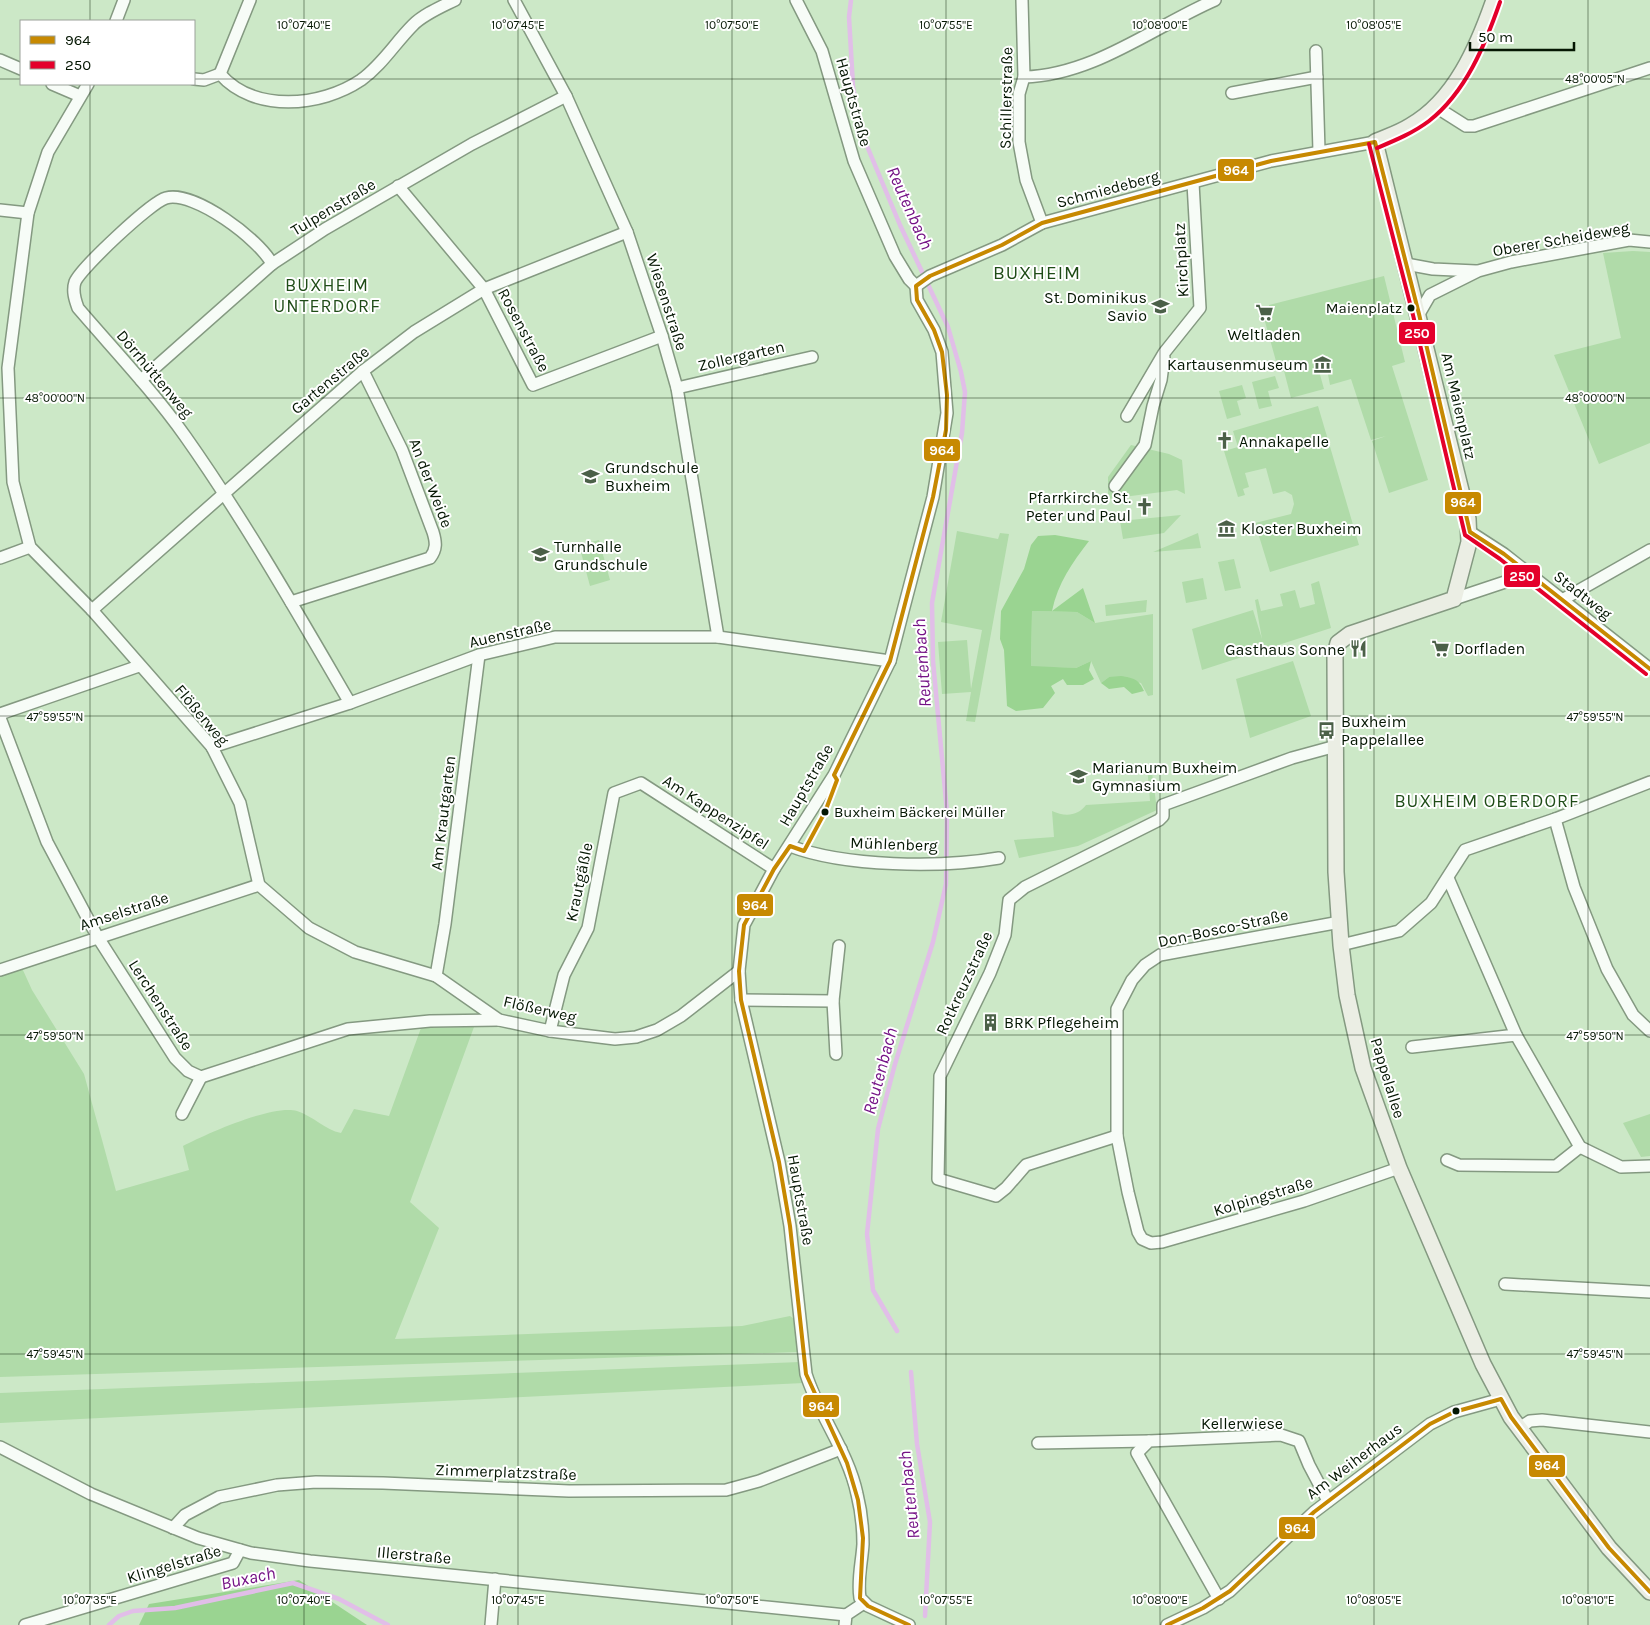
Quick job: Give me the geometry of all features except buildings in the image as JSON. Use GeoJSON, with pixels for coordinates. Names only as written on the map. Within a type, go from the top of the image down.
{"type":"FeatureCollection","features":[{"type":"Feature","properties":{"kind":"street"},"geometry":{"type":"LineString","coordinates":[[116,20],[124,0]]}},
{"type":"Feature","properties":{"kind":"street"},"geometry":{"type":"LineString","coordinates":[[195,79],[204,80],[220,74],[250,0]]}},
{"type":"Feature","properties":{"kind":"street"},"geometry":{"type":"LineString","coordinates":[[220,74],[236,90],[267,100],[283,102],[312,99],[331,94],[350,86],[368,74],[420,19],[455,0]]}},
{"type":"Feature","properties":{"kind":"street","name":"Wiesenstraße"},"geometry":{"type":"LineString","coordinates":[[514,0],[566,96],[627,232],[662,336],[677,388],[718,637]]}},
{"type":"Feature","properties":{"kind":"street","name":"Hauptstraße"},"geometry":{"type":"LineString","coordinates":[[796,0],[822,51],[854,162],[895,256],[909,279],[916,286],[917,300],[934,330],[942,352],[947,413],[933,497],[890,661],[834,775],[774,869],[744,925],[739,971],[741,1000],[789,1216],[806,1374],[811,1392],[841,1449],[857,1492],[863,1545],[859,1589],[860,1598],[864,1603]]}},
{"type":"Feature","properties":{"kind":"street","name":"Schillerstraße"},"geometry":{"type":"LineString","coordinates":[[1022,0],[1024,76],[1019,94],[1020,149],[1026,180],[1042,223]]}},
{"type":"Feature","properties":{"kind":"street"},"geometry":{"type":"LineString","coordinates":[[1024,76],[1053,75],[1089,63],[1215,0]]}},
{"type":"Feature","properties":{"kind":"street"},"geometry":{"type":"LineString","coordinates":[[1375,142],[1411,126],[1436,107],[1462,71],[1483,32],[1494,0]]}},
{"type":"Feature","properties":{"kind":"street"},"geometry":{"type":"LineString","coordinates":[[1316,51],[1319,151]]}},
{"type":"Feature","properties":{"kind":"street"},"geometry":{"type":"LineString","coordinates":[[0,60],[20,69]]}},
{"type":"Feature","properties":{"kind":"street"},"geometry":{"type":"LineString","coordinates":[[1436,107],[1466,126],[1474,126],[1650,68]]}},
{"type":"Feature","properties":{"kind":"street"},"geometry":{"type":"LineString","coordinates":[[1232,93],[1317,77]]}},
{"type":"Feature","properties":{"kind":"street"},"geometry":{"type":"LineString","coordinates":[[54,85],[80,96]]}},
{"type":"Feature","properties":{"kind":"street"},"geometry":{"type":"LineString","coordinates":[[0,558],[30,548],[14,482],[8,368],[28,213],[48,152],[87,85]]}},
{"type":"Feature","properties":{"kind":"street","name":"Tulpenstraße"},"geometry":{"type":"LineString","coordinates":[[141,380],[272,264],[325,229],[398,186],[472,144],[566,96]]}},
{"type":"Feature","properties":{"kind":"street","name":"Schmiedeberg"},"geometry":{"type":"LineString","coordinates":[[916,286],[930,276],[1002,245],[1042,223],[1271,161],[1375,142]]}},
{"type":"Feature","properties":{"kind":"street","name":"Am Maienplatz"},"geometry":{"type":"LineString","coordinates":[[1375,142],[1419,314],[1470,532]]}},
{"type":"Feature","properties":{"kind":"street","name":"Kirchplatz"},"geometry":{"type":"LineString","coordinates":[[1127,416],[1164,353],[1200,308],[1193,183]]}},
{"type":"Feature","properties":{"kind":"street","name":"Rosenstraße"},"geometry":{"type":"LineString","coordinates":[[398,186],[484,289],[533,386],[662,336]]}},
{"type":"Feature","properties":{"kind":"street","name":"Dörrhüttenweg"},"geometry":{"type":"LineString","coordinates":[[272,264],[263,250],[248,236],[197,203],[175,197],[166,198],[145,212],[86,267],[78,276],[73,289],[78,308],[141,380],[184,435],[223,493],[292,602],[350,703]]}},
{"type":"Feature","properties":{"kind":"street"},"geometry":{"type":"LineString","coordinates":[[0,210],[28,213]]}},
{"type":"Feature","properties":{"kind":"street","name":"Gartenstraße"},"geometry":{"type":"LineString","coordinates":[[92,610],[363,371],[414,332],[484,289],[627,232]]}},
{"type":"Feature","properties":{"kind":"street","name":"Oberer Scheideweg"},"geometry":{"type":"LineString","coordinates":[[1419,314],[1430,295],[1478,271],[1511,262],[1629,240],[1650,242]]}},
{"type":"Feature","properties":{"kind":"street","name":"Oberer Scheideweg"},"geometry":{"type":"LineString","coordinates":[[1406,264],[1433,269],[1478,271]]}},
{"type":"Feature","properties":{"kind":"street"},"geometry":{"type":"LineString","coordinates":[[1115,486],[1146,445],[1152,406],[1161,380],[1164,353]]}},
{"type":"Feature","properties":{"kind":"street","name":"Zollergarten"},"geometry":{"type":"LineString","coordinates":[[677,388],[812,356]]}},
{"type":"Feature","properties":{"kind":"street","name":"An der Weide"},"geometry":{"type":"LineString","coordinates":[[292,602],[430,558],[435,552],[433,532],[402,450],[363,371]]}},
{"type":"Feature","properties":{"kind":"street"},"geometry":{"type":"LineString","coordinates":[[1454,599],[1470,532]]}},
{"type":"Feature","properties":{"kind":"street","name":"Stadtweg"},"geometry":{"type":"LineString","coordinates":[[1470,532],[1504,554],[1650,669]]}},
{"type":"Feature","properties":{"kind":"street","name":"Flößerweg"},"geometry":{"type":"LineString","coordinates":[[30,548],[92,610],[139,666],[212,747],[240,803],[258,885],[309,928],[355,952],[436,976],[499,1020],[550,1031],[615,1039],[636,1037],[656,1030],[681,1016],[739,971]]}},
{"type":"Feature","properties":{"kind":"street"},"geometry":{"type":"LineString","coordinates":[[1562,600],[1650,550]]}},
{"type":"Feature","properties":{"kind":"street"},"geometry":{"type":"LineString","coordinates":[[1454,599],[1505,582]]}},
{"type":"Feature","properties":{"kind":"street","name":"Pappelallee"},"geometry":{"type":"LineString","coordinates":[[1454,599],[1350,634],[1338,643],[1335,655],[1336,872],[1341,946],[1347,995],[1363,1068],[1399,1168],[1483,1364],[1519,1428],[1609,1548],[1650,1592]]}},
{"type":"Feature","properties":{"kind":"street","name":"Auenstraße"},"geometry":{"type":"LineString","coordinates":[[212,747],[350,703],[479,655],[555,637],[718,637],[890,661]]}},
{"type":"Feature","properties":{"kind":"street","name":"Am Krautgarten"},"geometry":{"type":"LineString","coordinates":[[436,976],[445,924],[479,655]]}},
{"type":"Feature","properties":{"kind":"street"},"geometry":{"type":"LineString","coordinates":[[0,714],[139,666]]}},
{"type":"Feature","properties":{"kind":"street","name":"Lerchenstraße"},"geometry":{"type":"LineString","coordinates":[[0,718],[47,842],[97,936],[175,1058],[188,1072],[201,1077]]}},
{"type":"Feature","properties":{"kind":"street","name":"Rotkreuzstraße"},"geometry":{"type":"LineString","coordinates":[[1117,1136],[1026,1165],[1006,1188],[996,1196],[938,1179],[940,1076],[990,972],[1005,935],[1009,900],[1025,887],[1159,820],[1163,816],[1164,805],[1292,758],[1336,746]]}},
{"type":"Feature","properties":{"kind":"street"},"geometry":{"type":"LineString","coordinates":[[1341,946],[1374,939],[1399,930],[1431,903],[1465,850],[1555,819],[1650,782]]}},
{"type":"Feature","properties":{"kind":"street","name":"Am Kappenzipfel"},"geometry":{"type":"LineString","coordinates":[[641,783],[774,869]]}},
{"type":"Feature","properties":{"kind":"street","name":"Krautgäßle"},"geometry":{"type":"LineString","coordinates":[[550,1031],[564,975],[588,928],[614,793],[641,783]]}},
{"type":"Feature","properties":{"kind":"street"},"geometry":{"type":"LineString","coordinates":[[1555,819],[1574,887],[1607,969],[1633,1015],[1650,1031]]}},
{"type":"Feature","properties":{"kind":"street","name":"Mühlenberg"},"geometry":{"type":"LineString","coordinates":[[790,846],[804,851],[856,861],[952,863],[999,858]]}},
{"type":"Feature","properties":{"kind":"street"},"geometry":{"type":"LineString","coordinates":[[1448,878],[1516,1035],[1580,1147],[1621,1167],[1650,1166]]}},
{"type":"Feature","properties":{"kind":"street","name":"Amselstraße"},"geometry":{"type":"LineString","coordinates":[[0,970],[97,936],[258,885]]}},
{"type":"Feature","properties":{"kind":"street","name":"Don-Bosco-Straße"},"geometry":{"type":"LineString","coordinates":[[1138,1232],[1117,1136],[1117,1009],[1132,980],[1145,964],[1160,955],[1182,949],[1340,922]]}},
{"type":"Feature","properties":{"kind":"street"},"geometry":{"type":"LineString","coordinates":[[836,1054],[833,1001],[839,946]]}},
{"type":"Feature","properties":{"kind":"street"},"geometry":{"type":"LineString","coordinates":[[741,1000],[833,1001]]}},
{"type":"Feature","properties":{"kind":"street"},"geometry":{"type":"LineString","coordinates":[[182,1114],[201,1077],[348,1030],[422,1022],[499,1020]]}},
{"type":"Feature","properties":{"kind":"street"},"geometry":{"type":"LineString","coordinates":[[1412,1047],[1516,1035]]}},
{"type":"Feature","properties":{"kind":"street"},"geometry":{"type":"LineString","coordinates":[[1447,1160],[1459,1165],[1556,1166],[1580,1147]]}},
{"type":"Feature","properties":{"kind":"street","name":"Kolpingstraße"},"geometry":{"type":"LineString","coordinates":[[1138,1232],[1142,1239],[1151,1243],[1162,1242],[1304,1201],[1399,1168]]}},
{"type":"Feature","properties":{"kind":"street"},"geometry":{"type":"LineString","coordinates":[[1505,1284],[1650,1292]]}},
{"type":"Feature","properties":{"kind":"street","name":"Am Weiherhaus"},"geometry":{"type":"LineString","coordinates":[[1167,1625],[1179,1622],[1219,1599],[1247,1576],[1298,1525],[1430,1424],[1454,1412],[1501,1398]]}},
{"type":"Feature","properties":{"kind":"street"},"geometry":{"type":"LineString","coordinates":[[1519,1428],[1530,1421],[1542,1420],[1650,1432]]}},
{"type":"Feature","properties":{"kind":"street","name":"Kellerwiese"},"geometry":{"type":"LineString","coordinates":[[1038,1443],[1149,1441],[1281,1435],[1299,1441],[1328,1501]]}},
{"type":"Feature","properties":{"kind":"street"},"geometry":{"type":"LineString","coordinates":[[1149,1441],[1137,1453],[1219,1599]]}},
{"type":"Feature","properties":{"kind":"street","name":"Illerstraße"},"geometry":{"type":"LineString","coordinates":[[0,1447],[91,1494],[198,1538],[240,1550],[290,1559],[495,1579],[845,1620]]}},
{"type":"Feature","properties":{"kind":"street","name":"Zimmerplatzstraße"},"geometry":{"type":"LineString","coordinates":[[174,1528],[185,1515],[219,1497],[277,1485],[316,1482],[579,1491],[726,1490],[758,1481],[841,1449]]}},
{"type":"Feature","properties":{"kind":"street","name":"Klingelstraße"},"geometry":{"type":"LineString","coordinates":[[25,1625],[233,1563],[240,1550]]}},
{"type":"Feature","properties":{"kind":"street"},"geometry":{"type":"LineString","coordinates":[[491,1625],[495,1579]]}},
{"type":"Feature","properties":{"kind":"street"},"geometry":{"type":"LineString","coordinates":[[845,1620],[864,1603],[909,1625]]}},
{"type":"Feature","properties":{"kind":"green space"},"geometry":{"type":"Polygon","coordinates":[[[1650,252],[1650,443],[1599,464],[1554,355],[1621,338],[1603,253],[1650,252]]]}},
{"type":"Feature","properties":{"kind":"green space"},"geometry":{"type":"Polygon","coordinates":[[[1384,276],[1405,362],[1392,366],[1428,480],[1389,493],[1372,441],[1386,436],[1371,440],[1351,379],[1330,385],[1327,369],[1330,368],[1328,356],[1312,359],[1315,371],[1319,371],[1324,389],[1291,398],[1284,371],[1279,372],[1264,318],[1272,316],[1269,305],[1384,276]]]}},
{"type":"Feature","properties":{"kind":"green space"},"geometry":{"type":"Polygon","coordinates":[[[1275,376],[1279,388],[1268,391],[1272,406],[1259,409],[1252,382],[1275,376]]]}},
{"type":"Feature","properties":{"kind":"green space"},"geometry":{"type":"Polygon","coordinates":[[[1242,385],[1246,398],[1237,401],[1241,415],[1227,419],[1219,391],[1242,385]]]}},
{"type":"Feature","properties":{"kind":"green space"},"geometry":{"type":"Polygon","coordinates":[[[1318,406],[1359,545],[1270,572],[1255,523],[1291,514],[1294,504],[1292,495],[1285,491],[1273,494],[1266,468],[1245,473],[1249,487],[1243,489],[1245,495],[1238,497],[1224,451],[1238,447],[1233,431],[1318,406]]]}},
{"type":"Feature","properties":{"kind":"green space"},"geometry":{"type":"Polygon","coordinates":[[[1131,445],[1169,454],[1182,460],[1185,494],[1177,490],[1108,499],[1108,477],[1131,445]]]}},
{"type":"Feature","properties":{"kind":"green space"},"geometry":{"type":"Polygon","coordinates":[[[1181,515],[1164,533],[1123,539],[1120,521],[1181,515]]]}},
{"type":"Feature","properties":{"kind":"green space"},"geometry":{"type":"Polygon","coordinates":[[[957,531],[998,539],[1000,533],[1009,534],[975,722],[966,721],[971,692],[942,694],[938,642],[967,640],[971,689],[982,630],[941,622],[957,531]]]}},
{"type":"Feature","properties":{"kind":"green space"},"geometry":{"type":"Polygon","coordinates":[[[1198,533],[1201,548],[1153,552],[1198,533]]]}},
{"type":"Feature","properties":{"kind":"green space"},"geometry":{"type":"Polygon","coordinates":[[[1055,535],[1089,541],[1066,574],[1052,611],[1083,588],[1095,623],[1077,612],[1032,611],[1031,666],[1076,668],[1091,661],[1089,670],[1094,679],[1083,685],[1067,685],[1063,679],[1051,686],[1055,693],[1043,708],[1016,711],[1007,706],[1004,650],[1000,639],[1001,611],[1024,569],[1031,545],[1038,536],[1055,535]]]}},
{"type":"Feature","properties":{"kind":"green space"},"geometry":{"type":"Polygon","coordinates":[[[599,540],[610,580],[590,586],[579,545],[599,540]]]}},
{"type":"Feature","properties":{"kind":"green space"},"geometry":{"type":"Polygon","coordinates":[[[1234,559],[1241,588],[1225,591],[1218,562],[1234,559]]]}},
{"type":"Feature","properties":{"kind":"green space"},"geometry":{"type":"Polygon","coordinates":[[[1203,578],[1207,599],[1186,603],[1182,582],[1203,578]]]}},
{"type":"Feature","properties":{"kind":"green space"},"geometry":{"type":"Polygon","coordinates":[[[1319,581],[1331,628],[1202,670],[1192,629],[1253,610],[1262,639],[1255,600],[1258,599],[1261,611],[1283,606],[1280,594],[1295,590],[1300,608],[1315,604],[1311,584],[1319,581]]]}},
{"type":"Feature","properties":{"kind":"green space"},"geometry":{"type":"Polygon","coordinates":[[[1147,600],[1146,612],[1106,616],[1105,605],[1147,600]]]}},
{"type":"Feature","properties":{"kind":"green space"},"geometry":{"type":"Polygon","coordinates":[[[1032,611],[1077,612],[1095,623],[1153,614],[1153,695],[1148,696],[1141,683],[1109,677],[1101,683],[1091,661],[1076,668],[1031,667],[1032,611]]]}},
{"type":"Feature","properties":{"kind":"green space"},"geometry":{"type":"Polygon","coordinates":[[[1293,661],[1311,716],[1250,738],[1236,679],[1293,661]]]}},
{"type":"Feature","properties":{"kind":"green space"},"geometry":{"type":"Polygon","coordinates":[[[1121,676],[1135,680],[1144,691],[1132,694],[1124,687],[1109,689],[1101,683],[1109,677],[1121,676]]]}},
{"type":"Feature","properties":{"kind":"green space"},"geometry":{"type":"Polygon","coordinates":[[[1147,765],[1151,765],[1157,810],[1078,846],[1019,858],[1014,840],[1054,837],[1052,811],[1066,815],[1083,809],[1086,805],[1150,801],[1147,765]]]}},
{"type":"Feature","properties":{"kind":"green space"},"geometry":{"type":"Polygon","coordinates":[[[22,968],[32,990],[84,1074],[116,1191],[189,1170],[183,1146],[207,1134],[256,1116],[286,1110],[297,1111],[341,1133],[354,1109],[389,1116],[421,1028],[474,1027],[410,1202],[439,1228],[395,1339],[742,1326],[790,1316],[794,1319],[799,1352],[0,1377],[0,976],[22,968]]]}},
{"type":"Feature","properties":{"kind":"green space"},"geometry":{"type":"Polygon","coordinates":[[[1650,1114],[1650,1156],[1641,1157],[1623,1123],[1650,1114]]]}},
{"type":"Feature","properties":{"kind":"green space"},"geometry":{"type":"Polygon","coordinates":[[[800,1362],[804,1383],[0,1423],[0,1393],[800,1362]]]}},
{"type":"Feature","properties":{"kind":"green space"},"geometry":{"type":"Polygon","coordinates":[[[299,1580],[367,1625],[139,1625],[149,1604],[299,1580]]]}},
{"type":"Feature","properties":{"kind":"waterway","name":"Reutenbach"},"geometry":{"type":"LineString","coordinates":[[851,0],[849,17],[853,86],[857,111],[867,146],[900,225],[948,327],[965,392],[962,433],[932,603],[933,661],[947,812],[946,884],[933,942],[895,1064],[878,1129],[867,1234],[873,1290],[897,1331]]}},
{"type":"Feature","properties":{"kind":"waterway","name":"Reutenbach"},"geometry":{"type":"LineString","coordinates":[[911,1372],[917,1444],[930,1522],[925,1616]]}},
{"type":"Feature","properties":{"kind":"waterway","name":"Buxach"},"geometry":{"type":"LineString","coordinates":[[109,1625],[119,1616],[133,1611],[175,1608],[293,1583],[339,1599],[388,1625]]}},
{"type":"Feature","properties":{"kind":"transit line","name":"250"},"geometry":{"type":"LineString","coordinates":[[1377,148],[1404,136],[1429,121],[1454,96],[1481,51],[1500,2]]}},
{"type":"Feature","properties":{"kind":"transit line","name":"964"},"geometry":{"type":"LineString","coordinates":[[909,1625],[868,1606],[860,1598],[863,1538],[858,1500],[847,1463],[806,1374],[790,1226],[779,1162],[741,1000],[739,971],[744,925],[774,869],[790,846],[804,851],[825,812],[837,780],[834,775],[890,661],[933,497],[946,430],[947,395],[942,352],[934,330],[917,300],[916,286],[930,276],[1002,245],[1042,223],[1271,161],[1375,142],[1419,314],[1470,532],[1504,554],[1650,669]]}},
{"type":"Feature","properties":{"kind":"transit line","name":"250"},"geometry":{"type":"LineString","coordinates":[[1369,144],[1413,315],[1465,535],[1500,559],[1646,674]]}},
{"type":"Feature","properties":{"kind":"transit line","name":"964"},"geometry":{"type":"LineString","coordinates":[[1167,1625],[1203,1608],[1230,1591],[1314,1512],[1430,1424],[1454,1412],[1501,1399],[1511,1417],[1609,1548],[1650,1592]]}},
{"type":"Feature","properties":{"kind":"place","name":"St. Dominikus Savio"},"geometry":{"type":"Point","coordinates":[1161,306]}},
{"type":"Feature","properties":{"kind":"place","name":"Maienplatz"},"geometry":{"type":"Point","coordinates":[1411,308]}},
{"type":"Feature","properties":{"kind":"place","name":"Weltladen"},"geometry":{"type":"Point","coordinates":[1264,312]}},
{"type":"Feature","properties":{"kind":"place","name":"Kartausenmuseum"},"geometry":{"type":"Point","coordinates":[1322,364]}},
{"type":"Feature","properties":{"kind":"place","name":"Annakapelle"},"geometry":{"type":"Point","coordinates":[1225,441]}},
{"type":"Feature","properties":{"kind":"place","name":"Grundschule Buxheim"},"geometry":{"type":"Point","coordinates":[591,476]}},
{"type":"Feature","properties":{"kind":"place","name":"Pfarrkirche St. Peter und Paul"},"geometry":{"type":"Point","coordinates":[1145,506]}},
{"type":"Feature","properties":{"kind":"place","name":"Kloster Buxheim"},"geometry":{"type":"Point","coordinates":[1227,528]}},
{"type":"Feature","properties":{"kind":"place","name":"Turnhalle Grundschule"},"geometry":{"type":"Point","coordinates":[540,555]}},
{"type":"Feature","properties":{"kind":"place","name":"Dorfladen"},"geometry":{"type":"Point","coordinates":[1440,648]}},
{"type":"Feature","properties":{"kind":"place","name":"Gasthaus Sonne"},"geometry":{"type":"Point","coordinates":[1359,649]}},
{"type":"Feature","properties":{"kind":"place","name":"Buxheim Pappelallee"},"geometry":{"type":"Point","coordinates":[1327,730]}},
{"type":"Feature","properties":{"kind":"place","name":"Marianum Buxheim Gymnasium"},"geometry":{"type":"Point","coordinates":[1078,776]}},
{"type":"Feature","properties":{"kind":"place","name":"Buxheim Bäckerei Müller"},"geometry":{"type":"Point","coordinates":[825,812]}},
{"type":"Feature","properties":{"kind":"place","name":"BRK Pflegeheim"},"geometry":{"type":"Point","coordinates":[990,1022]}},
{"type":"Feature","properties":{"kind":"district","name":"BUXHEIM"},"geometry":{"type":"Point","coordinates":[1037,273]}},
{"type":"Feature","properties":{"kind":"district","name":"BUXHEIM UNTERDORF"},"geometry":{"type":"Point","coordinates":[327,295]}},
{"type":"Feature","properties":{"kind":"district","name":"BUXHEIM OBERDORF"},"geometry":{"type":"Point","coordinates":[1487,801]}}]}
